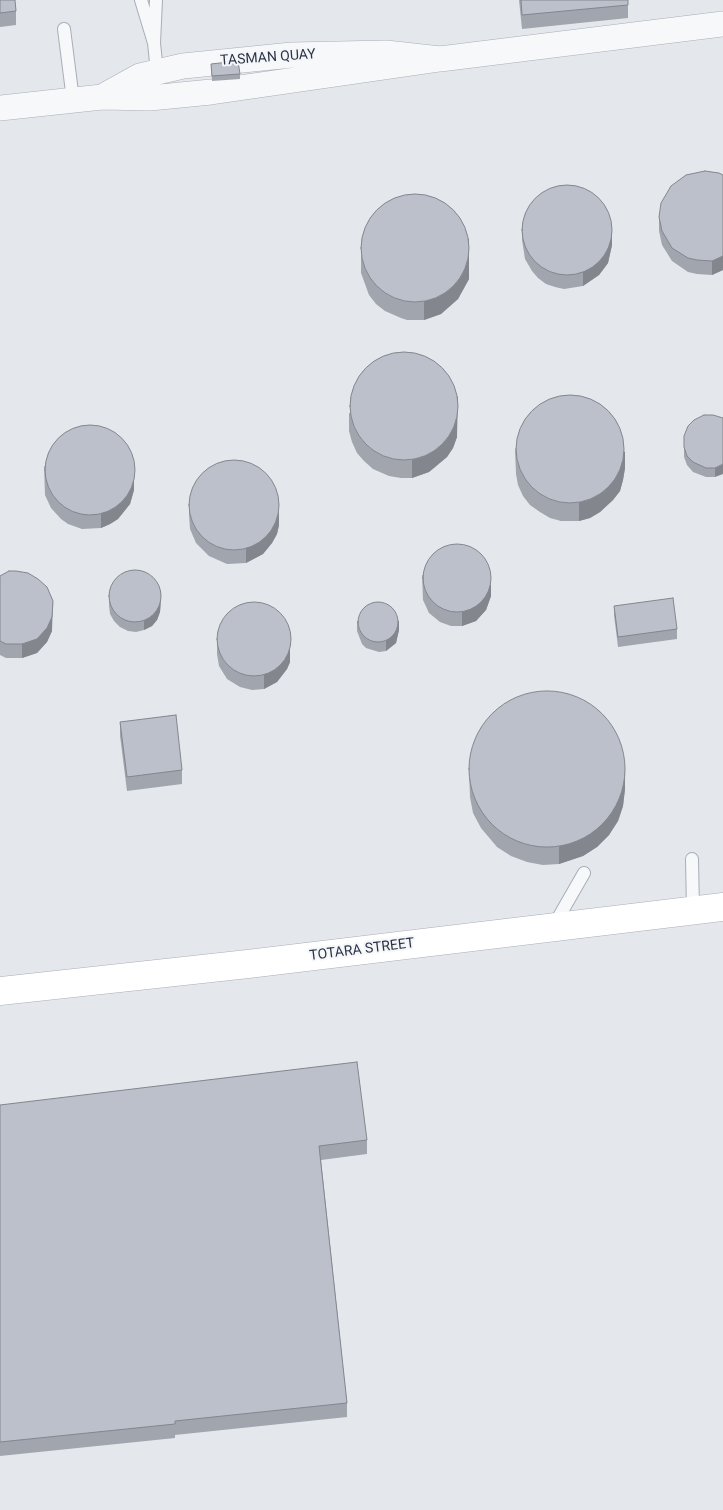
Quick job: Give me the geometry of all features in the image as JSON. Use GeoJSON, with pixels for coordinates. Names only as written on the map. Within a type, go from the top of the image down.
{"type":"FeatureCollection","features":[{"type":"Feature","properties":{"kind":"main road","name":"TOTARA STREET"},"geometry":{"type":"LineString","coordinates":[[0,991],[248,964],[723,907]]}},
{"type":"Feature","properties":{"kind":"street","name":"TASMAN QUAY"},"geometry":{"type":"LineString","coordinates":[[0,108],[102,97],[150,98],[211,92],[440,59],[723,24]]}},
{"type":"Feature","properties":{"kind":"street","name":"TASMAN QUAY"},"geometry":{"type":"LineString","coordinates":[[102,97],[140,76],[183,66],[292,55],[386,52],[440,59]]}},
{"type":"Feature","properties":{"kind":"lane"},"geometry":{"type":"LineString","coordinates":[[141,0],[154,43]]}},
{"type":"Feature","properties":{"kind":"lane"},"geometry":{"type":"LineString","coordinates":[[150,98],[157,72],[154,43],[156,0]]}},
{"type":"Feature","properties":{"kind":"lane"},"geometry":{"type":"LineString","coordinates":[[64,29],[73,100]]}},
{"type":"Feature","properties":{"kind":"lane"},"geometry":{"type":"LineString","coordinates":[[692,859],[693,910]]}},
{"type":"Feature","properties":{"kind":"lane"},"geometry":{"type":"LineString","coordinates":[[553,927],[584,873]]}},
{"type":"Feature","properties":{"kind":"building"},"geometry":{"type":"Polygon","coordinates":[[[0,0],[15,0],[16,11],[0,13],[0,0]]]}},
{"type":"Feature","properties":{"kind":"building"},"geometry":{"type":"Polygon","coordinates":[[[521,0],[628,0],[628,5],[522,15],[521,0]]]}},
{"type":"Feature","properties":{"kind":"building"},"geometry":{"type":"Polygon","coordinates":[[[238,61],[240,74],[212,76],[211,64],[238,61]]]}},
{"type":"Feature","properties":{"kind":"building"},"geometry":{"type":"Polygon","coordinates":[[[705,171],[723,175],[723,256],[712,261],[688,258],[672,248],[662,231],[659,217],[661,203],[671,186],[686,175],[705,171]]]}},
{"type":"Feature","properties":{"kind":"building"},"geometry":{"type":"Polygon","coordinates":[[[567,185],[584,189],[599,198],[608,213],[612,230],[608,247],[599,262],[584,271],[567,275],[550,271],[535,262],[526,247],[522,230],[526,213],[535,198],[550,189],[567,185]]]}},
{"type":"Feature","properties":{"kind":"building"},"geometry":{"type":"Polygon","coordinates":[[[415,194],[436,198],[453,210],[465,227],[469,248],[465,269],[453,286],[436,298],[415,302],[394,298],[377,286],[365,269],[361,248],[365,227],[377,210],[394,198],[415,194]]]}},
{"type":"Feature","properties":{"kind":"building"},"geometry":{"type":"Polygon","coordinates":[[[404,352],[425,356],[443,367],[454,385],[458,406],[454,427],[443,445],[425,456],[404,460],[383,456],[365,445],[354,427],[350,406],[354,385],[365,367],[383,356],[404,352]]]}},
{"type":"Feature","properties":{"kind":"building"},"geometry":{"type":"Polygon","coordinates":[[[570,395],[591,399],[609,410],[620,428],[624,449],[620,470],[609,488],[591,499],[570,503],[549,499],[531,488],[520,470],[516,449],[520,428],[531,410],[549,399],[570,395]]]}},
{"type":"Feature","properties":{"kind":"building"},"geometry":{"type":"Polygon","coordinates":[[[704,415],[723,418],[723,464],[715,468],[706,468],[693,462],[687,456],[684,447],[684,436],[688,426],[694,420],[704,415]]]}},
{"type":"Feature","properties":{"kind":"building"},"geometry":{"type":"Polygon","coordinates":[[[90,425],[107,429],[122,438],[131,453],[135,470],[131,487],[122,502],[107,511],[90,515],[73,511],[58,502],[49,487],[45,470],[49,453],[58,438],[73,429],[90,425]]]}},
{"type":"Feature","properties":{"kind":"building"},"geometry":{"type":"Polygon","coordinates":[[[234,460],[251,464],[266,473],[275,488],[279,505],[275,522],[266,537],[251,546],[234,550],[217,546],[202,537],[193,522],[189,505],[193,488],[202,473],[217,464],[234,460]]]}},
{"type":"Feature","properties":{"kind":"building"},"geometry":{"type":"Polygon","coordinates":[[[450,544],[464,544],[476,549],[486,559],[491,571],[491,585],[486,597],[476,607],[464,612],[450,612],[438,607],[428,597],[423,585],[423,571],[428,559],[438,549],[450,544]]]}},
{"type":"Feature","properties":{"kind":"building"},"geometry":{"type":"Polygon","coordinates":[[[130,570],[140,570],[150,574],[157,581],[161,596],[157,611],[150,618],[140,622],[130,622],[120,618],[113,611],[109,601],[109,591],[113,581],[120,574],[130,570]]]}},
{"type":"Feature","properties":{"kind":"building"},"geometry":{"type":"Polygon","coordinates":[[[9,571],[28,573],[38,579],[47,587],[53,601],[52,617],[47,628],[37,639],[22,644],[6,644],[0,641],[0,576],[9,571]]]}},
{"type":"Feature","properties":{"kind":"building"},"geometry":{"type":"Polygon","coordinates":[[[673,598],[677,629],[618,637],[614,606],[673,598]]]}},
{"type":"Feature","properties":{"kind":"building"},"geometry":{"type":"Polygon","coordinates":[[[254,602],[268,605],[280,613],[288,625],[291,639],[288,653],[280,665],[268,673],[254,676],[240,673],[228,665],[220,653],[217,639],[220,625],[228,613],[240,605],[254,602]]]}},
{"type":"Feature","properties":{"kind":"building"},"geometry":{"type":"Polygon","coordinates":[[[382,602],[389,605],[395,611],[398,622],[397,630],[389,639],[382,642],[374,642],[367,639],[359,630],[358,618],[361,611],[370,603],[382,602]]]}},
{"type":"Feature","properties":{"kind":"building"},"geometry":{"type":"Polygon","coordinates":[[[539,691],[555,691],[570,694],[584,700],[602,714],[616,732],[622,746],[625,769],[622,792],[616,806],[602,824],[584,838],[570,844],[555,847],[539,847],[524,844],[510,838],[492,824],[482,812],[472,792],[469,777],[469,761],[472,746],[478,732],[492,714],[504,704],[524,694],[539,691]]]}},
{"type":"Feature","properties":{"kind":"building"},"geometry":{"type":"Polygon","coordinates":[[[176,715],[182,770],[127,777],[120,722],[176,715]]]}},
{"type":"Feature","properties":{"kind":"building"},"geometry":{"type":"Polygon","coordinates":[[[357,1062],[367,1140],[319,1146],[347,1403],[175,1421],[175,1424],[0,1442],[0,1105],[357,1062]]]}}]}
